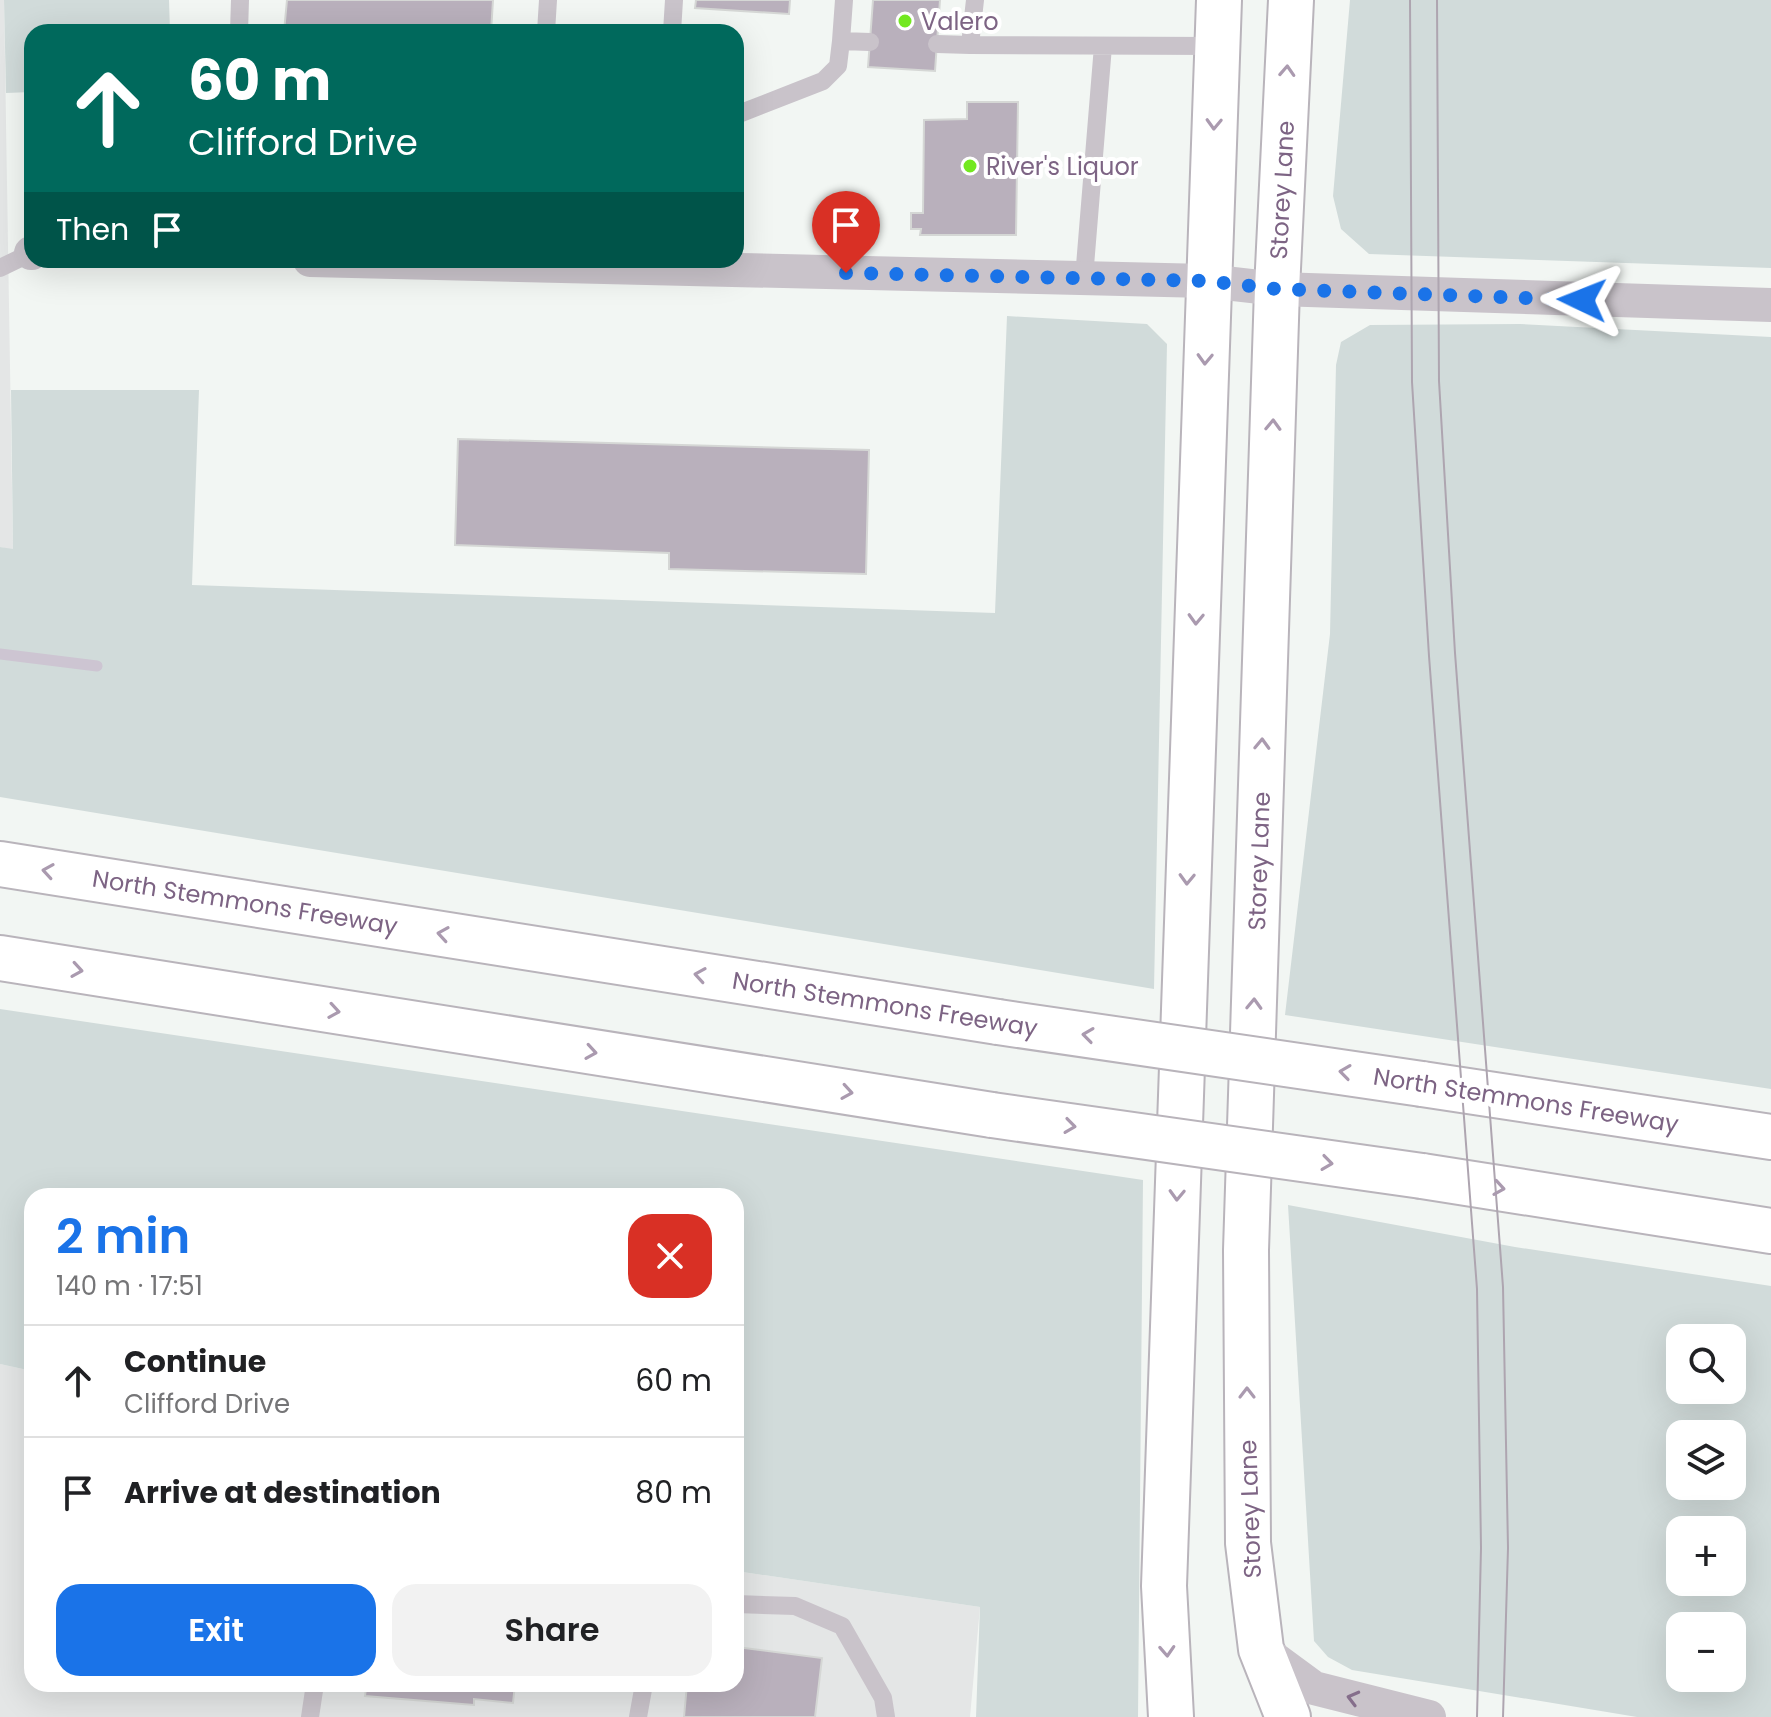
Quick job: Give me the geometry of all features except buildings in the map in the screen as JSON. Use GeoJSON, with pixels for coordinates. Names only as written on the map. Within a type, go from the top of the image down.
{"type":"FeatureCollection","features":[{"type":"Feature","properties":{"kind":"highway"},"geometry":{"type":"LineString","coordinates":[[1171,1717],[1164,1586],[1219,0]]}},
{"type":"Feature","properties":{"kind":"highway","name":"Storey Lane"},"geometry":{"type":"LineString","coordinates":[[1288,1717],[1261,1649],[1248,1543],[1246,1250],[1277,289],[1291,0]]}},
{"type":"Feature","properties":{"kind":"highway","name":"North Stemmons Freeway"},"geometry":{"type":"LineString","coordinates":[[0,864],[998,1022],[1771,1137]]}},
{"type":"Feature","properties":{"kind":"highway"},"geometry":{"type":"LineString","coordinates":[[0,958],[992,1115],[1422,1176],[1771,1231]]}},
{"type":"Feature","properties":{"kind":"street"},"geometry":{"type":"LineString","coordinates":[[744,267],[1207,281],[1277,289],[1771,305]]}},
{"type":"Feature","properties":{"kind":"street"},"geometry":{"type":"LineString","coordinates":[[1261,1649],[1314,1688],[1429,1717]]}},
{"type":"Feature","properties":{"kind":"lane"},"geometry":{"type":"LineString","coordinates":[[239,24],[240,0]]}},
{"type":"Feature","properties":{"kind":"lane"},"geometry":{"type":"LineString","coordinates":[[546,24],[548,0]]}},
{"type":"Feature","properties":{"kind":"lane"},"geometry":{"type":"LineString","coordinates":[[672,24],[674,0]]}},
{"type":"Feature","properties":{"kind":"lane"},"geometry":{"type":"LineString","coordinates":[[744,112],[823,81],[838,66],[844,0]]}},
{"type":"Feature","properties":{"kind":"lane"},"geometry":{"type":"LineString","coordinates":[[970,45],[975,0]]}},
{"type":"Feature","properties":{"kind":"lane"},"geometry":{"type":"LineString","coordinates":[[841,41],[870,42]]}},
{"type":"Feature","properties":{"kind":"lane"},"geometry":{"type":"LineString","coordinates":[[937,44],[1217,46]]}},
{"type":"Feature","properties":{"kind":"lane"},"geometry":{"type":"LineString","coordinates":[[1084,278],[1103,46]]}},
{"type":"Feature","properties":{"kind":"lane"},"geometry":{"type":"LineString","coordinates":[[0,268],[24,257]]}},
{"type":"Feature","properties":{"kind":"lane"},"geometry":{"type":"LineString","coordinates":[[744,1604],[795,1606],[842,1626],[883,1698],[886,1717]]}},
{"type":"Feature","properties":{"kind":"lane"},"geometry":{"type":"LineString","coordinates":[[310,1717],[314,1692]]}},
{"type":"Feature","properties":{"kind":"lane"},"geometry":{"type":"LineString","coordinates":[[638,1717],[643,1692]]}},
{"type":"Feature","properties":{"kind":"shaded area"},"geometry":{"type":"Polygon","coordinates":[[[0,0],[4,0],[13,550],[0,547],[0,0]]]}},
{"type":"Feature","properties":{"kind":"shaded area"},"geometry":{"type":"Polygon","coordinates":[[[4,0],[169,0],[170,24],[24,24],[24,92],[6,93],[4,0]]]}},
{"type":"Feature","properties":{"kind":"shaded area"},"geometry":{"type":"Polygon","coordinates":[[[1350,0],[1771,0],[1771,268],[1369,254],[1341,229],[1333,196],[1350,0]]]}},
{"type":"Feature","properties":{"kind":"shaded area"},"geometry":{"type":"Polygon","coordinates":[[[1007,316],[1147,324],[1167,344],[1154,989],[0,797],[0,547],[13,549],[11,390],[199,390],[192,585],[995,613],[1007,316]]]}},
{"type":"Feature","properties":{"kind":"shaded area"},"geometry":{"type":"Polygon","coordinates":[[[1520,324],[1771,337],[1771,1089],[1285,1015],[1330,634],[1336,365],[1341,342],[1370,325],[1520,324]]]}},
{"type":"Feature","properties":{"kind":"shaded area"},"geometry":{"type":"Polygon","coordinates":[[[0,1009],[1143,1180],[1138,1717],[976,1717],[980,1607],[744,1572],[744,1188],[24,1188],[24,1369],[0,1364],[0,1009]]]}},
{"type":"Feature","properties":{"kind":"shaded area"},"geometry":{"type":"Polygon","coordinates":[[[1288,1205],[1515,1247],[1771,1286],[1771,1717],[1637,1717],[1352,1670],[1328,1657],[1314,1641],[1288,1205]]]}},
{"type":"Feature","properties":{"kind":"shaded area"},"geometry":{"type":"Polygon","coordinates":[[[0,1364],[24,1369],[24,1692],[744,1692],[744,1572],[980,1607],[970,1717],[0,1717],[0,1364]]]}},
{"type":"Feature","properties":{"kind":"waterway"},"geometry":{"type":"LineString","coordinates":[[0,654],[97,666]]}},
{"type":"Feature","properties":{"kind":"tram line"},"geometry":{"type":"LineString","coordinates":[[1410,0],[1412,382],[1429,656],[1477,1289],[1481,1548],[1477,1717]]}},
{"type":"Feature","properties":{"kind":"tram line"},"geometry":{"type":"LineString","coordinates":[[1437,0],[1439,381],[1455,653],[1503,1287],[1508,1548],[1503,1717]]}},
{"type":"Feature","properties":{"kind":"place","name":"Valero"},"geometry":{"type":"Point","coordinates":[905,21]}},
{"type":"Feature","properties":{"kind":"place","name":"River's Liquor"},"geometry":{"type":"Point","coordinates":[970,166]}},
{"type":"Feature","properties":{"kind":"route"},"geometry":{"type":"LineString","coordinates":[[846,273],[1207,281],[1277,289],[1582,300]]}}]}
